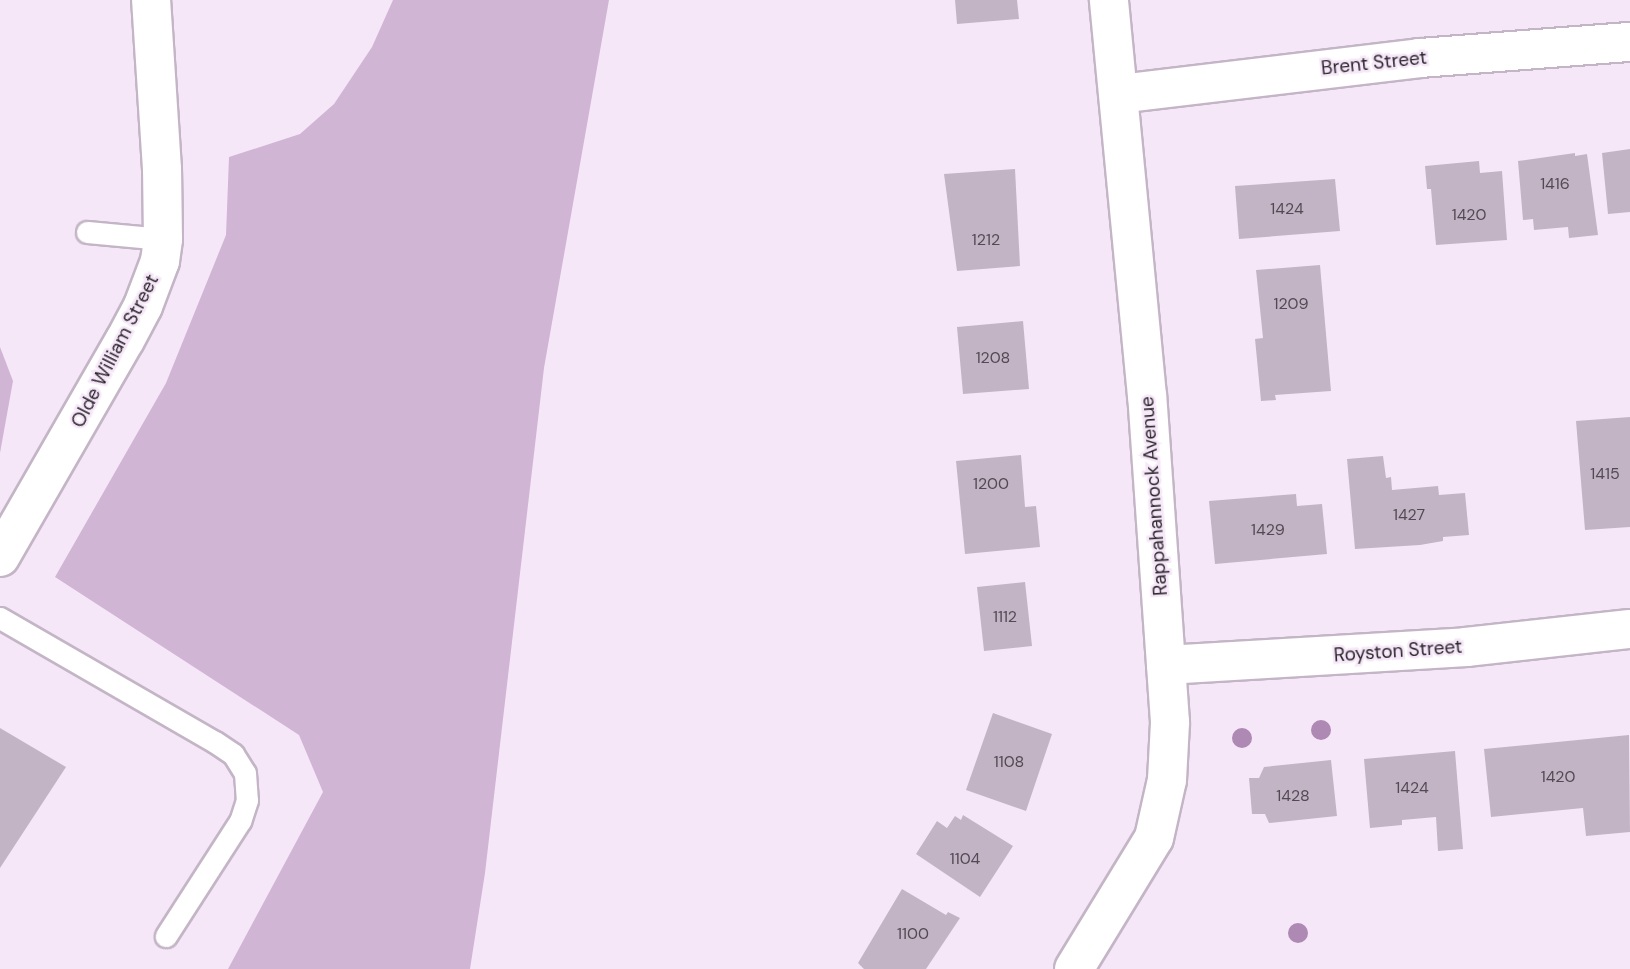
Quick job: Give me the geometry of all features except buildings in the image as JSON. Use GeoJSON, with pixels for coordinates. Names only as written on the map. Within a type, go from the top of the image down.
{"type":"FeatureCollection","features":[{"type":"Feature","properties":{"kind":"street","name":"Olde William Street"},"geometry":{"type":"LineString","coordinates":[[0,558],[142,306],[160,261],[163,239],[151,0]]}},
{"type":"Feature","properties":{"kind":"street","name":"Rappahannock Avenue"},"geometry":{"type":"LineString","coordinates":[[1074,969],[1154,838],[1167,780],[1170,722],[1147,396],[1109,0]]}},
{"type":"Feature","properties":{"kind":"street","name":"Brent Street"},"geometry":{"type":"LineString","coordinates":[[1119,94],[1420,58],[1630,42]]}},
{"type":"Feature","properties":{"kind":"street","name":"Royston Street"},"geometry":{"type":"LineString","coordinates":[[1166,665],[1466,647],[1630,629]]}},
{"type":"Feature","properties":{"kind":"lane"},"geometry":{"type":"LineString","coordinates":[[87,232],[163,239]]}},
{"type":"Feature","properties":{"kind":"lane"},"geometry":{"type":"LineString","coordinates":[[0,618],[215,742],[233,754],[245,773],[247,800],[240,821],[166,936]]}},
{"type":"Feature","properties":{"kind":"shaded area"},"geometry":{"type":"Polygon","coordinates":[[[393,0],[609,0],[544,368],[485,873],[470,969],[228,969],[323,792],[299,735],[55,577],[166,383],[226,235],[229,157],[300,134],[334,104],[372,47],[393,0]]]}},
{"type":"Feature","properties":{"kind":"shaded area"},"geometry":{"type":"Polygon","coordinates":[[[0,347],[13,381],[0,453],[0,347]]]}}]}
